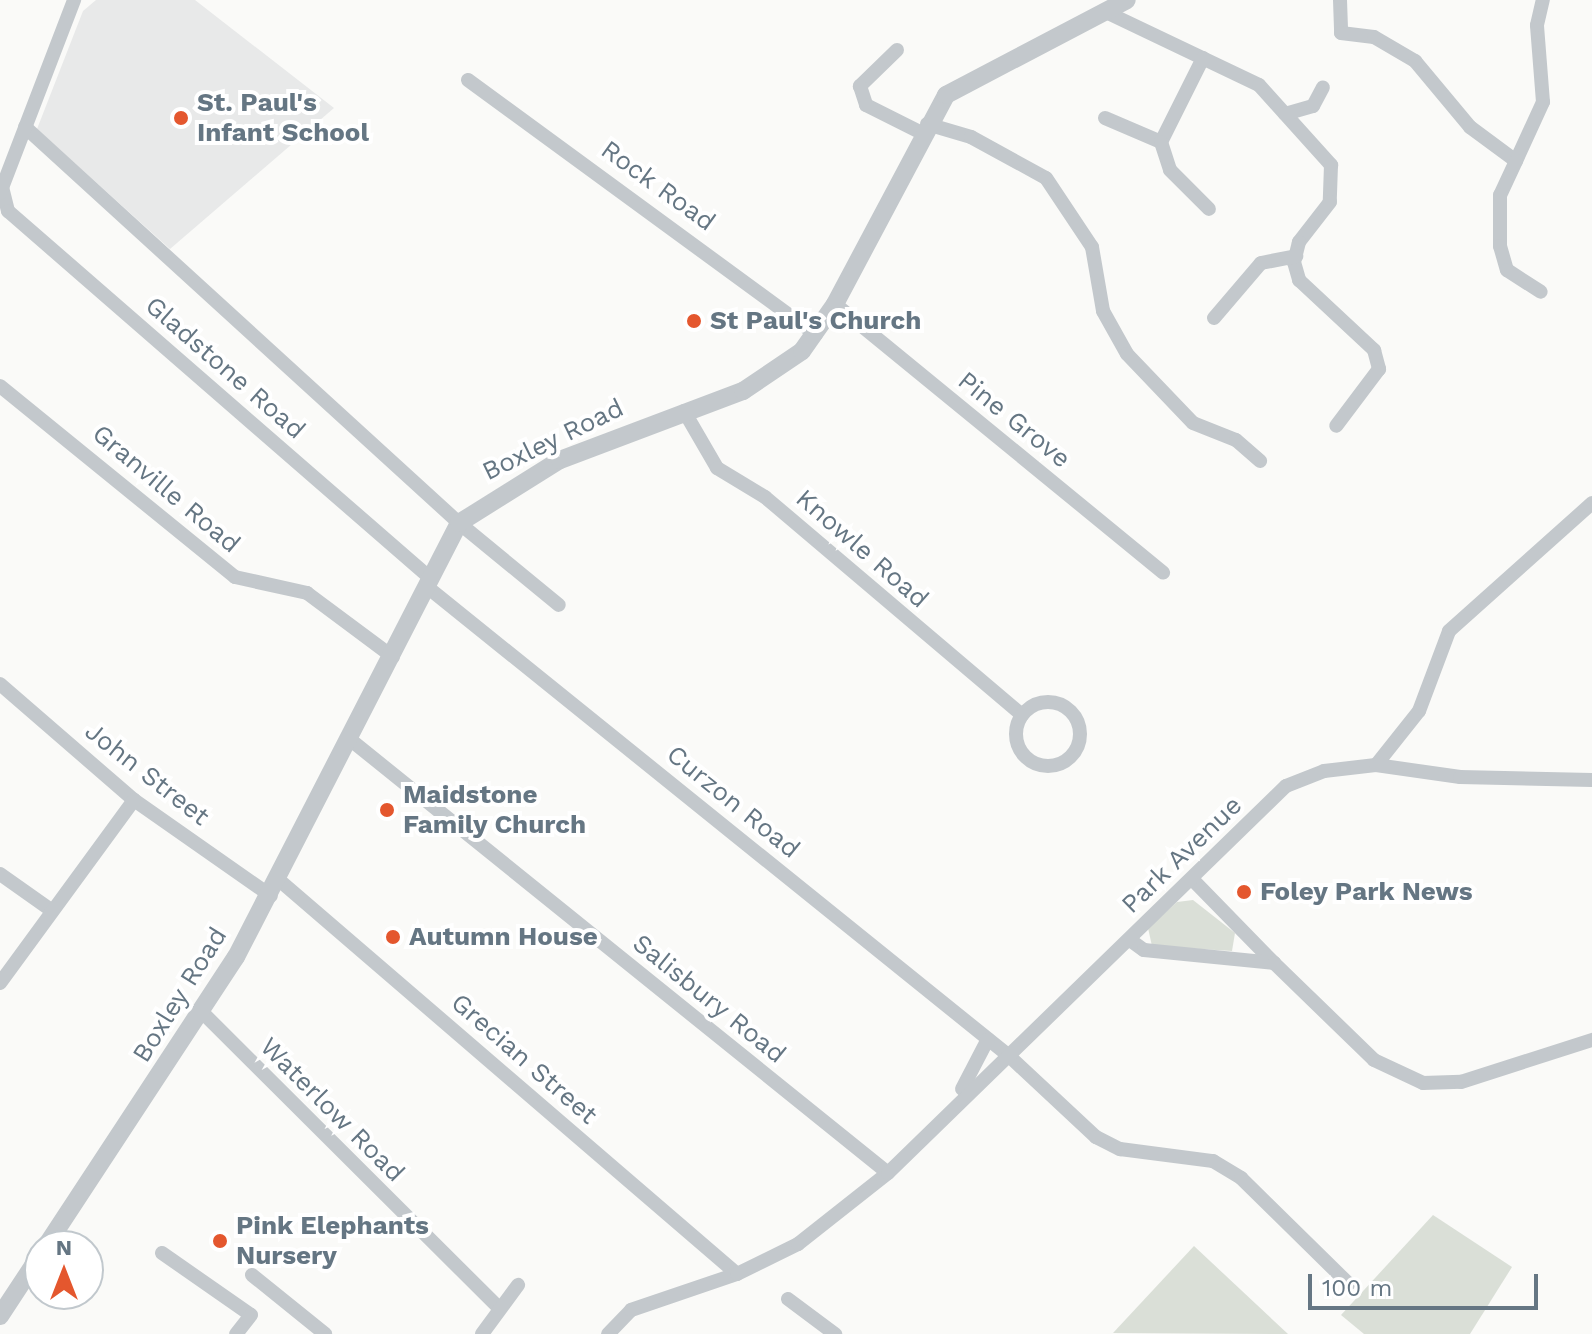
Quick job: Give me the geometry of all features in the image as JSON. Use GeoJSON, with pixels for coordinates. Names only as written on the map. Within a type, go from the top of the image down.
{"type":"FeatureCollection","features":[{"type":"Feature","properties":{"kind":"street"},"geometry":{"type":"LineString","coordinates":[[1,190],[74,0]]}},
{"type":"Feature","properties":{"kind":"street","name":"Boxley Road"},"geometry":{"type":"LineString","coordinates":[[57,1230],[202,1012],[275,888],[352,741],[459,523],[560,460],[743,391],[816,335],[835,304],[924,128],[946,95],[1108,13],[1127,0]]}},
{"type":"Feature","properties":{"kind":"street"},"geometry":{"type":"LineString","coordinates":[[1340,0],[1341,33],[1374,37],[1415,61],[1470,127],[1516,161]]}},
{"type":"Feature","properties":{"kind":"street"},"geometry":{"type":"LineString","coordinates":[[1541,292],[1507,270],[1500,246],[1500,195],[1543,102],[1537,25],[1543,0]]}},
{"type":"Feature","properties":{"kind":"street"},"geometry":{"type":"LineString","coordinates":[[1108,13],[1259,85],[1331,165],[1330,202],[1296,256],[1299,280],[1374,350],[1379,369],[1336,426]]}},
{"type":"Feature","properties":{"kind":"street"},"geometry":{"type":"LineString","coordinates":[[897,50],[860,86],[866,105],[924,128],[971,137],[1046,178],[1092,247],[1103,311],[1146,378],[1193,423],[1236,440],[1260,461]]}},
{"type":"Feature","properties":{"kind":"street"},"geometry":{"type":"LineString","coordinates":[[1203,58],[1161,142],[1170,170],[1209,209]]}},
{"type":"Feature","properties":{"kind":"street","name":"Rock Road"},"geometry":{"type":"LineString","coordinates":[[468,80],[816,335]]}},
{"type":"Feature","properties":{"kind":"street"},"geometry":{"type":"LineString","coordinates":[[1285,114],[1313,106],[1323,87]]}},
{"type":"Feature","properties":{"kind":"street"},"geometry":{"type":"LineString","coordinates":[[1105,118],[1161,142]]}},
{"type":"Feature","properties":{"kind":"street"},"geometry":{"type":"LineString","coordinates":[[25,127],[459,523],[559,605]]}},
{"type":"Feature","properties":{"kind":"street","name":"Gladstone Road"},"geometry":{"type":"LineString","coordinates":[[1,190],[8,211],[428,582]]}},
{"type":"Feature","properties":{"kind":"street"},"geometry":{"type":"LineString","coordinates":[[1214,318],[1261,263],[1296,256]]}},
{"type":"Feature","properties":{"kind":"street","name":"Pine Grove"},"geometry":{"type":"LineString","coordinates":[[835,304],[1163,572]]}},
{"type":"Feature","properties":{"kind":"street","name":"Granville Road"},"geometry":{"type":"LineString","coordinates":[[0,386],[235,577],[307,593],[393,657]]}},
{"type":"Feature","properties":{"kind":"street","name":"Knowle Road"},"geometry":{"type":"LineString","coordinates":[[684,411],[717,468],[765,497],[1022,715]]}},
{"type":"Feature","properties":{"kind":"street"},"geometry":{"type":"LineString","coordinates":[[1376,765],[1419,711],[1457,622],[1592,503]]}},
{"type":"Feature","properties":{"kind":"street","name":"Curzon Road"},"geometry":{"type":"LineString","coordinates":[[428,582],[1009,1056],[1096,1137],[1120,1149],[1213,1161],[1241,1178],[1349,1284]]}},
{"type":"Feature","properties":{"kind":"street","name":"John Street"},"geometry":{"type":"LineString","coordinates":[[0,684],[134,800],[275,888]]}},
{"type":"Feature","properties":{"kind":"street"},"geometry":{"type":"LineString","coordinates":[[1039,703],[1061,704],[1076,719],[1075,750],[1059,763],[1029,759],[1018,744],[1022,715],[1039,703]]}},
{"type":"Feature","properties":{"kind":"street","name":"Salisbury Road"},"geometry":{"type":"LineString","coordinates":[[352,741],[888,1173]]}},
{"type":"Feature","properties":{"kind":"street","name":"Park Avenue"},"geometry":{"type":"LineString","coordinates":[[608,1334],[631,1310],[737,1274],[798,1244],[888,1173],[958,1097],[1009,1056],[1286,786],[1324,771],[1376,765],[1460,777],[1592,780]]}},
{"type":"Feature","properties":{"kind":"street"},"geometry":{"type":"LineString","coordinates":[[0,983],[134,800]]}},
{"type":"Feature","properties":{"kind":"street"},"geometry":{"type":"LineString","coordinates":[[0,874],[51,910]]}},
{"type":"Feature","properties":{"kind":"street"},"geometry":{"type":"LineString","coordinates":[[1192,879],[1374,1060],[1423,1083],[1461,1082],[1592,1040]]}},
{"type":"Feature","properties":{"kind":"street","name":"Grecian Street"},"geometry":{"type":"LineString","coordinates":[[275,888],[737,1274]]}},
{"type":"Feature","properties":{"kind":"street"},"geometry":{"type":"LineString","coordinates":[[1130,940],[1144,950],[1274,963]]}},
{"type":"Feature","properties":{"kind":"street","name":"Waterlow Road"},"geometry":{"type":"LineString","coordinates":[[202,1012],[498,1307]]}},
{"type":"Feature","properties":{"kind":"street"},"geometry":{"type":"LineString","coordinates":[[958,1097],[988,1039]]}},
{"type":"Feature","properties":{"kind":"street"},"geometry":{"type":"LineString","coordinates":[[162,1253],[251,1315],[236,1334]]}},
{"type":"Feature","properties":{"kind":"street"},"geometry":{"type":"LineString","coordinates":[[252,1275],[325,1334]]}},
{"type":"Feature","properties":{"kind":"street"},"geometry":{"type":"LineString","coordinates":[[0,1316],[24,1279]]}},
{"type":"Feature","properties":{"kind":"street"},"geometry":{"type":"LineString","coordinates":[[482,1334],[498,1307],[518,1285]]}},
{"type":"Feature","properties":{"kind":"street"},"geometry":{"type":"LineString","coordinates":[[788,1299],[835,1334]]}},
{"type":"Feature","properties":{"kind":"shaded area","name":"St. Paul's Infant School"},"geometry":{"type":"Polygon","coordinates":[[[96,0],[195,0],[334,108],[170,249],[37,129],[83,11],[96,0]]]}},
{"type":"Feature","properties":{"kind":"shaded area"},"geometry":{"type":"Polygon","coordinates":[[[1193,900],[1235,933],[1232,951],[1152,946],[1148,928],[1177,902],[1193,900]]]}},
{"type":"Feature","properties":{"kind":"shaded area"},"geometry":{"type":"Polygon","coordinates":[[[1433,1215],[1512,1267],[1470,1334],[1364,1334],[1341,1315],[1433,1215]]]}},
{"type":"Feature","properties":{"kind":"shaded area"},"geometry":{"type":"Polygon","coordinates":[[[1194,1246],[1288,1334],[1113,1333],[1194,1246]]]}},
{"type":"Feature","properties":{"kind":"place","name":"St. Paul's Infant School"},"geometry":{"type":"Point","coordinates":[181,118]}},
{"type":"Feature","properties":{"kind":"place","name":"St Paul's Church"},"geometry":{"type":"Point","coordinates":[694,321]}},
{"type":"Feature","properties":{"kind":"place","name":"Maidstone Family Church"},"geometry":{"type":"Point","coordinates":[387,810]}},
{"type":"Feature","properties":{"kind":"place","name":"Foley Park News"},"geometry":{"type":"Point","coordinates":[1244,892]}},
{"type":"Feature","properties":{"kind":"place","name":"Autumn House"},"geometry":{"type":"Point","coordinates":[393,937]}},
{"type":"Feature","properties":{"kind":"place","name":"Pink Elephants Nursery"},"geometry":{"type":"Point","coordinates":[220,1241]}}]}
